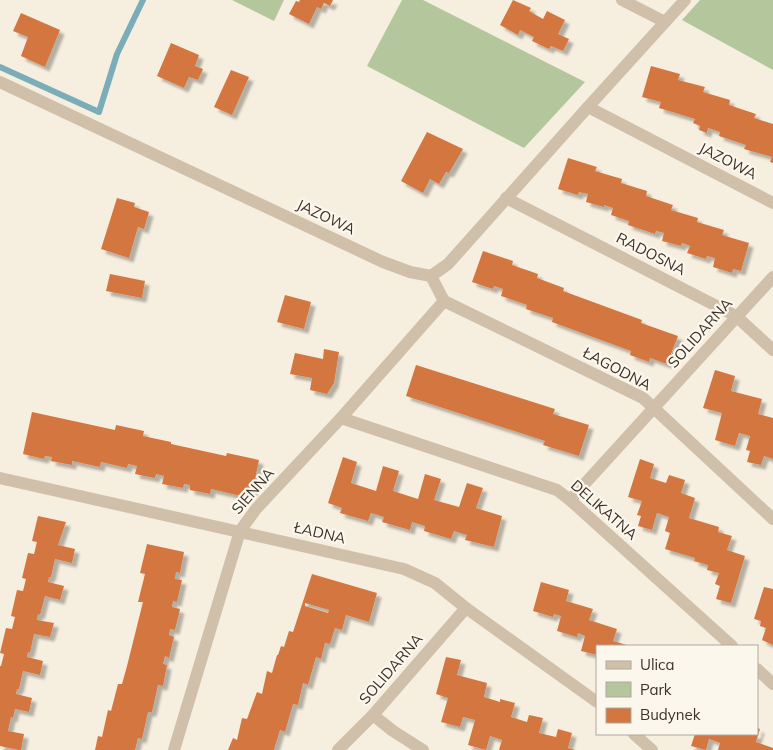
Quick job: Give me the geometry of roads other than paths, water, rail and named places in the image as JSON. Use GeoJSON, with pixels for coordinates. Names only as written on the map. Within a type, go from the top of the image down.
{"type":"FeatureCollection","features":[{"type":"Feature","properties":{"kind":"street"},"geometry":{"type":"LineString","coordinates":[[622,0],[665,22]]}},
{"type":"Feature","properties":{"kind":"street"},"geometry":{"type":"LineString","coordinates":[[444,302],[431,276],[448,264],[685,0]]}},
{"type":"Feature","properties":{"kind":"street","name":"JAZOWA"},"geometry":{"type":"LineString","coordinates":[[0,82],[383,262],[410,272],[431,276]]}},
{"type":"Feature","properties":{"kind":"street","name":"JAZOWA"},"geometry":{"type":"LineString","coordinates":[[588,107],[773,203]]}},
{"type":"Feature","properties":{"kind":"street","name":"RADOSNA"},"geometry":{"type":"LineString","coordinates":[[506,198],[736,316],[773,350]]}},
{"type":"Feature","properties":{"kind":"street","name":"SOLIDARNA"},"geometry":{"type":"LineString","coordinates":[[570,500],[773,277]]}},
{"type":"Feature","properties":{"kind":"street","name":"ŁAGODNA"},"geometry":{"type":"LineString","coordinates":[[444,302],[643,398],[773,519]]}},
{"type":"Feature","properties":{"kind":"street","name":"SIENNA"},"geometry":{"type":"LineString","coordinates":[[174,750],[240,531],[256,509],[444,302]]}},
{"type":"Feature","properties":{"kind":"street","name":"DELIKATNA"},"geometry":{"type":"LineString","coordinates":[[340,418],[557,490],[731,645]]}},
{"type":"Feature","properties":{"kind":"street","name":"ŁADNA"},"geometry":{"type":"LineString","coordinates":[[0,478],[404,569],[435,583],[466,608],[596,701]]}},
{"type":"Feature","properties":{"kind":"street","name":"SOLIDARNA"},"geometry":{"type":"LineString","coordinates":[[338,750],[373,715],[466,608]]}},
{"type":"Feature","properties":{"kind":"street"},"geometry":{"type":"LineString","coordinates":[[758,670],[773,684]]}},
{"type":"Feature","properties":{"kind":"street"},"geometry":{"type":"LineString","coordinates":[[373,715],[393,731],[423,750]]}},
{"type":"Feature","properties":{"kind":"street"},"geometry":{"type":"LineString","coordinates":[[635,735],[652,750]]}},
{"type":"Feature","properties":{"kind":"waterway"},"geometry":{"type":"LineString","coordinates":[[0,67],[99,112],[117,54],[143,0]]}}]}
